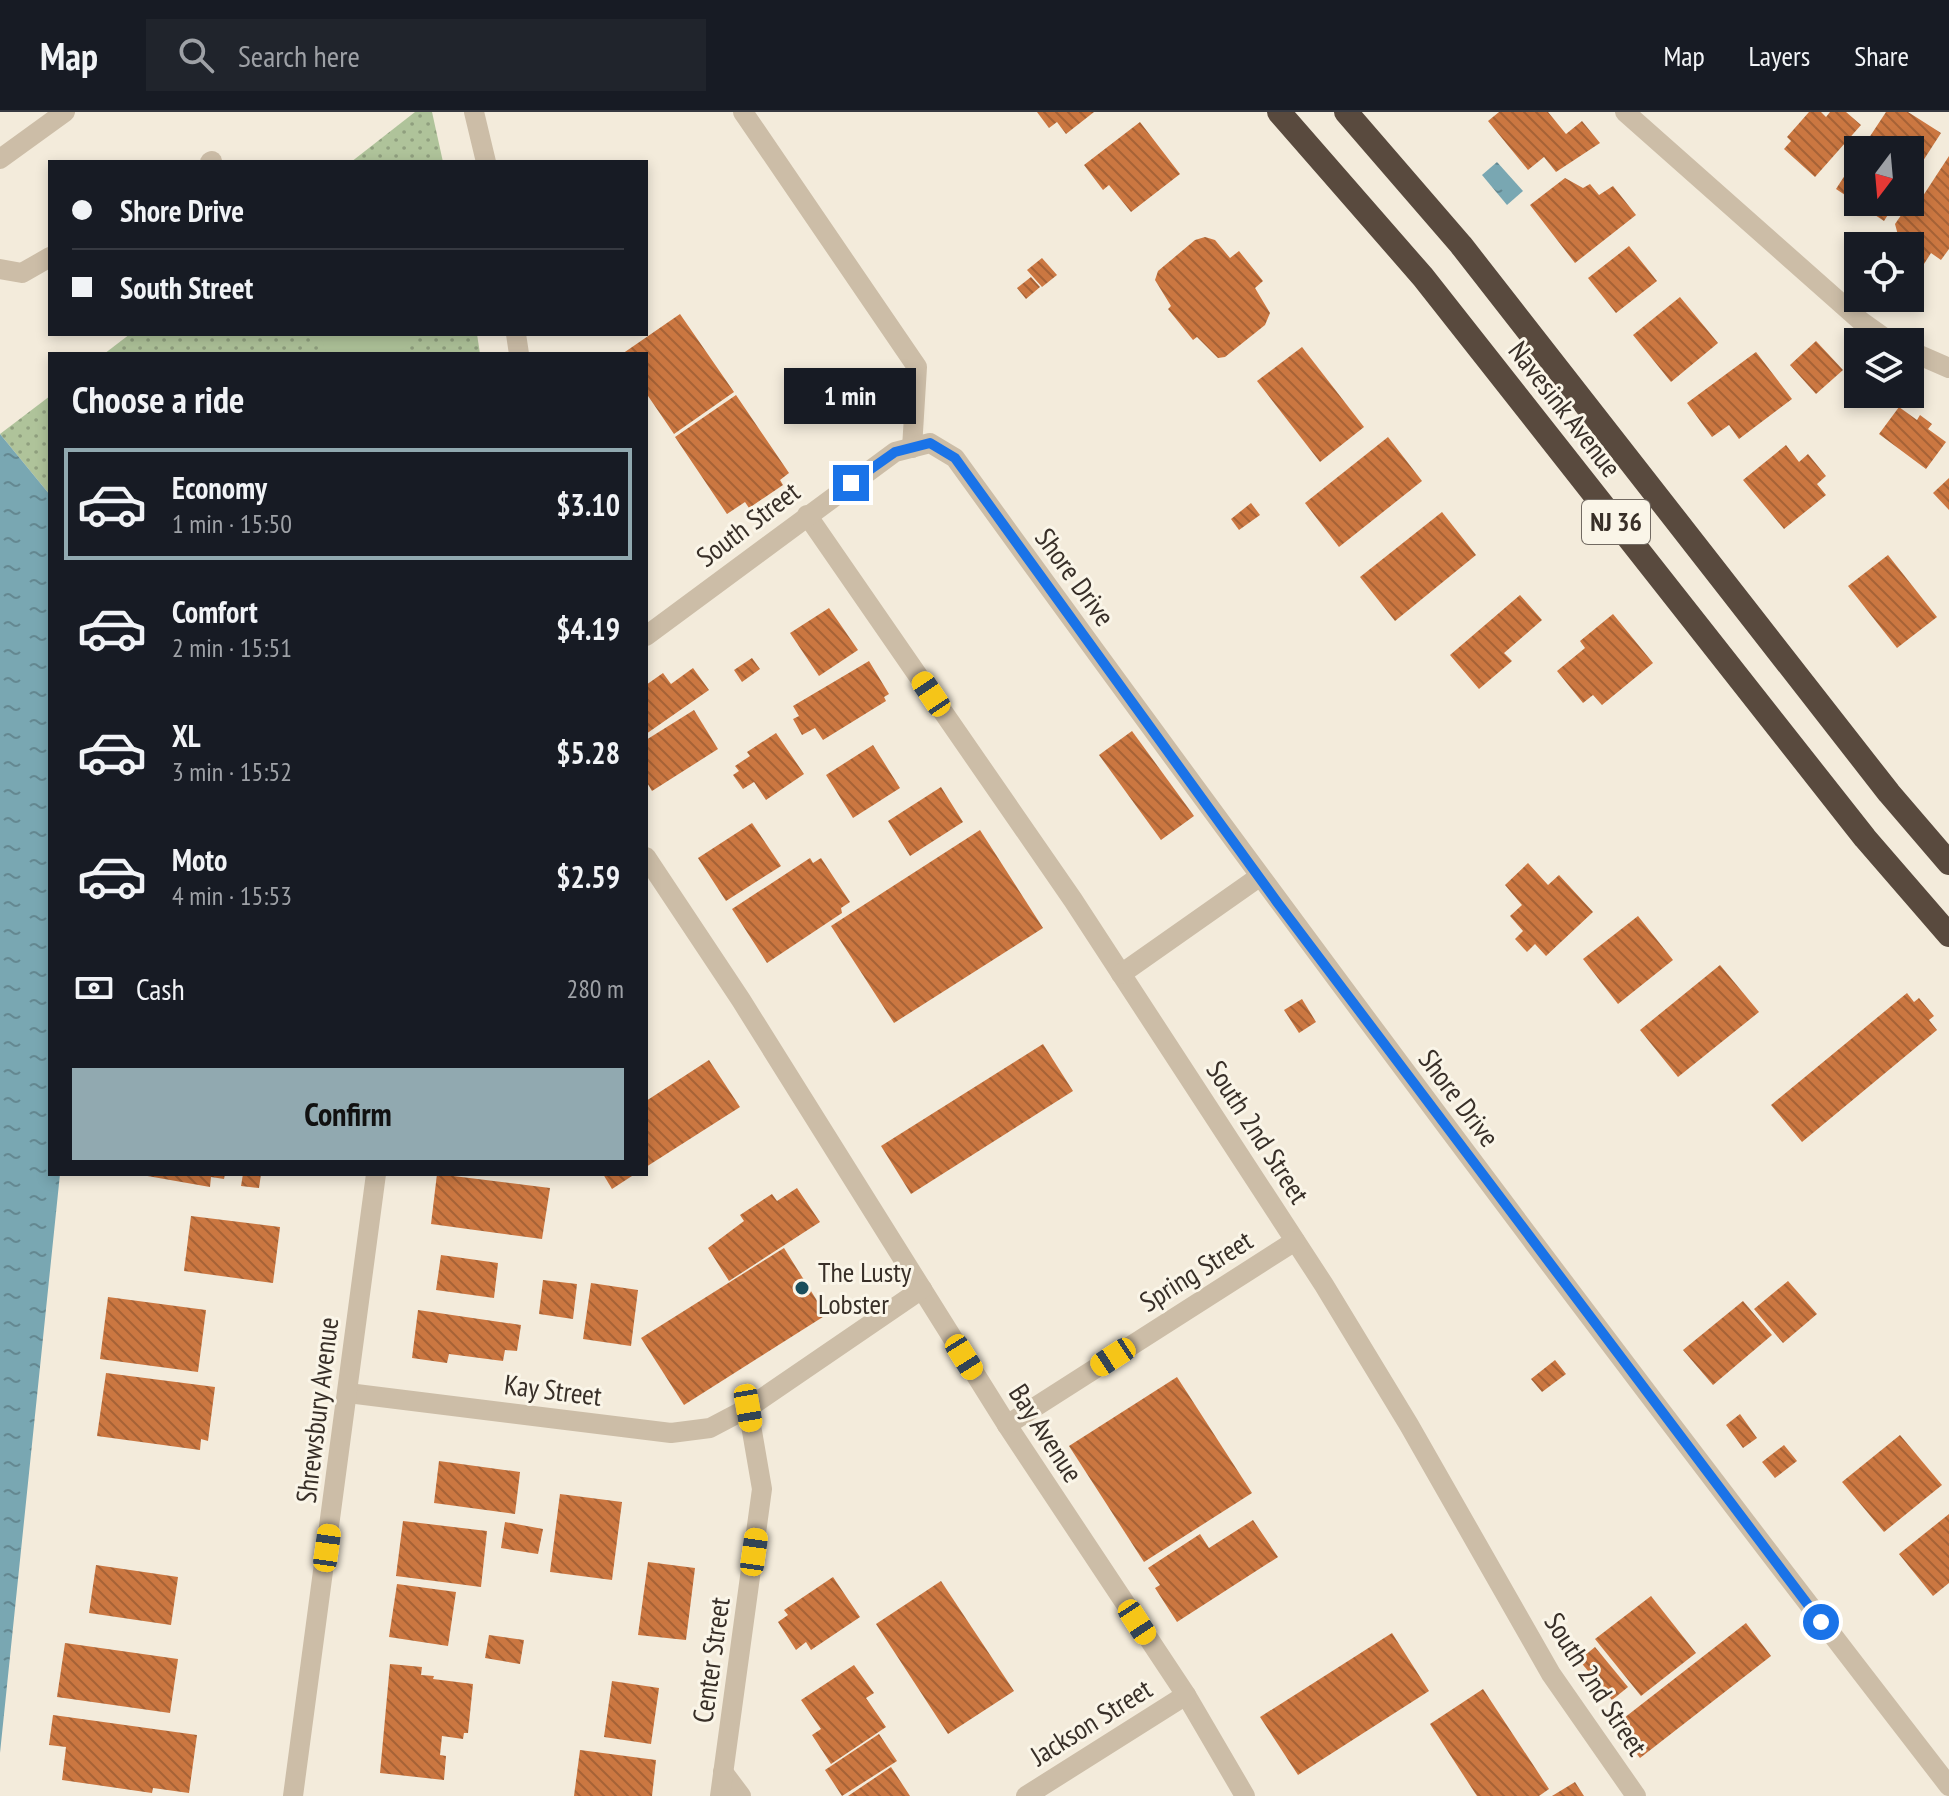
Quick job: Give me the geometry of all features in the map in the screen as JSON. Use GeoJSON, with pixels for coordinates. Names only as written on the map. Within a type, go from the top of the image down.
{"type":"FeatureCollection","features":[{"type":"Feature","properties":{"kind":"highway","name":"Navesink Avenue"},"geometry":{"type":"LineString","coordinates":[[1279,112],[1423,277],[1865,838],[1949,935]]}},
{"type":"Feature","properties":{"kind":"highway","name":"Navesink Avenue"},"geometry":{"type":"LineString","coordinates":[[1346,112],[1461,245],[1889,793],[1949,863]]}},
{"type":"Feature","properties":{"kind":"street"},"geometry":{"type":"LineString","coordinates":[[0,159],[65,112]]}},
{"type":"Feature","properties":{"kind":"street"},"geometry":{"type":"LineString","coordinates":[[474,112],[486,160]]}},
{"type":"Feature","properties":{"kind":"street"},"geometry":{"type":"LineString","coordinates":[[743,112],[917,367],[921,445]]}},
{"type":"Feature","properties":{"kind":"street"},"geometry":{"type":"LineString","coordinates":[[1625,112],[1870,328]]}},
{"type":"Feature","properties":{"kind":"street"},"geometry":{"type":"LineString","coordinates":[[0,269],[22,273],[48,258]]}},
{"type":"Feature","properties":{"kind":"street"},"geometry":{"type":"LineString","coordinates":[[1924,357],[1949,368]]}},
{"type":"Feature","properties":{"kind":"street","name":"South Street"},"geometry":{"type":"LineString","coordinates":[[648,634],[895,452],[921,445]]}},
{"type":"Feature","properties":{"kind":"street","name":"Shore Drive"},"geometry":{"type":"LineString","coordinates":[[921,445],[955,458],[1259,877],[1754,1536],[1949,1786]]}},
{"type":"Feature","properties":{"kind":"street","name":"South 2nd Street"},"geometry":{"type":"LineString","coordinates":[[807,515],[1121,974],[1295,1241],[1409,1425],[1551,1674],[1636,1796]]}},
{"type":"Feature","properties":{"kind":"street","name":"Bay Avenue"},"geometry":{"type":"LineString","coordinates":[[648,860],[1007,1425],[1186,1695],[1245,1796]]}},
{"type":"Feature","properties":{"kind":"street"},"geometry":{"type":"LineString","coordinates":[[1121,974],[1259,877]]}},
{"type":"Feature","properties":{"kind":"street","name":"Shrewsbury Avenue"},"geometry":{"type":"LineString","coordinates":[[293,1796],[376,1176]]}},
{"type":"Feature","properties":{"kind":"street","name":"Spring Street"},"geometry":{"type":"LineString","coordinates":[[1007,1425],[1295,1241]]}},
{"type":"Feature","properties":{"kind":"street"},"geometry":{"type":"LineString","coordinates":[[748,1408],[922,1289]]}},
{"type":"Feature","properties":{"kind":"street","name":"Kay Street"},"geometry":{"type":"LineString","coordinates":[[348,1393],[671,1433],[710,1428],[748,1408]]}},
{"type":"Feature","properties":{"kind":"street","name":"Center Street"},"geometry":{"type":"LineString","coordinates":[[720,1796],[762,1489],[748,1408]]}},
{"type":"Feature","properties":{"kind":"street","name":"Jackson Street"},"geometry":{"type":"LineString","coordinates":[[1026,1796],[1186,1695]]}},
{"type":"Feature","properties":{"kind":"street"},"geometry":{"type":"LineString","coordinates":[[723,1772],[741,1796]]}},
{"type":"Feature","properties":{"kind":"green space"},"geometry":{"type":"Polygon","coordinates":[[[415,112],[432,112],[443,160],[354,160],[415,112]]]}},
{"type":"Feature","properties":{"kind":"green space"},"geometry":{"type":"Polygon","coordinates":[[[127,336],[477,336],[480,352],[107,352],[127,336]]]}},
{"type":"Feature","properties":{"kind":"green space"},"geometry":{"type":"Polygon","coordinates":[[[320,336],[416,336],[418,342],[396,352],[326,352],[320,336]]]}},
{"type":"Feature","properties":{"kind":"green space"},"geometry":{"type":"Polygon","coordinates":[[[48,398],[48,493],[0,434],[48,398]]]}},
{"type":"Feature","properties":{"kind":"water"},"geometry":{"type":"Polygon","coordinates":[[[1497,162],[1523,191],[1507,205],[1482,175],[1497,162]]]}},
{"type":"Feature","properties":{"kind":"water"},"geometry":{"type":"Polygon","coordinates":[[[0,434],[48,493],[48,1176],[60,1176],[0,1753],[0,434]]]}},
{"type":"Feature","properties":{"kind":"building"},"geometry":{"type":"Polygon","coordinates":[[[1037,112],[1094,112],[1066,134],[1057,122],[1049,128],[1037,112]]]}},
{"type":"Feature","properties":{"kind":"building"},"geometry":{"type":"Polygon","coordinates":[[[1499,112],[1548,112],[1566,134],[1582,121],[1600,143],[1556,172],[1544,157],[1528,170],[1488,121],[1499,112]]]}},
{"type":"Feature","properties":{"kind":"building"},"geometry":{"type":"Polygon","coordinates":[[[1809,112],[1821,112],[1826,117],[1830,112],[1846,112],[1861,125],[1851,136],[1844,136],[1844,144],[1815,177],[1784,149],[1791,141],[1787,137],[1809,112]]]}},
{"type":"Feature","properties":{"kind":"building"},"geometry":{"type":"Polygon","coordinates":[[[1886,112],[1908,112],[1941,133],[1924,159],[1924,136],[1870,136],[1886,112]]]}},
{"type":"Feature","properties":{"kind":"building"},"geometry":{"type":"Polygon","coordinates":[[[1140,122],[1180,174],[1131,212],[1109,185],[1103,190],[1084,165],[1140,122]]]}},
{"type":"Feature","properties":{"kind":"building"},"geometry":{"type":"Polygon","coordinates":[[[1949,156],[1949,249],[1941,260],[1931,253],[1924,264],[1924,232],[1897,232],[1895,224],[1901,216],[1924,216],[1924,194],[1949,156]]]}},
{"type":"Feature","properties":{"kind":"building"},"geometry":{"type":"Polygon","coordinates":[[[1844,177],[1844,194],[1836,189],[1844,177]]]}},
{"type":"Feature","properties":{"kind":"building"},"geometry":{"type":"Polygon","coordinates":[[[1565,178],[1583,188],[1590,184],[1599,195],[1613,186],[1636,215],[1575,263],[1530,205],[1565,178]]]}},
{"type":"Feature","properties":{"kind":"building"},"geometry":{"type":"Polygon","coordinates":[[[1205,237],[1215,240],[1230,258],[1239,251],[1263,281],[1255,288],[1270,313],[1265,325],[1225,357],[1218,358],[1197,337],[1193,340],[1168,309],[1171,306],[1155,280],[1158,271],[1195,240],[1205,237]]]}},
{"type":"Feature","properties":{"kind":"building"},"geometry":{"type":"Polygon","coordinates":[[[1629,246],[1657,281],[1616,313],[1588,278],[1629,246]]]}},
{"type":"Feature","properties":{"kind":"building"},"geometry":{"type":"Polygon","coordinates":[[[1042,258],[1057,275],[1042,287],[1027,270],[1042,258]]]}},
{"type":"Feature","properties":{"kind":"building"},"geometry":{"type":"Polygon","coordinates":[[[1031,277],[1040,287],[1026,299],[1017,288],[1031,277]]]}},
{"type":"Feature","properties":{"kind":"building"},"geometry":{"type":"Polygon","coordinates":[[[1680,297],[1718,343],[1671,382],[1633,335],[1680,297]]]}},
{"type":"Feature","properties":{"kind":"building"},"geometry":{"type":"Polygon","coordinates":[[[680,314],[734,392],[674,434],[648,396],[648,352],[625,352],[680,314]]]}},
{"type":"Feature","properties":{"kind":"building"},"geometry":{"type":"Polygon","coordinates":[[[1816,341],[1843,370],[1816,394],[1790,365],[1816,341]]]}},
{"type":"Feature","properties":{"kind":"building"},"geometry":{"type":"Polygon","coordinates":[[[1302,347],[1364,427],[1320,462],[1257,381],[1302,347]]]}},
{"type":"Feature","properties":{"kind":"building"},"geometry":{"type":"Polygon","coordinates":[[[1756,352],[1792,399],[1739,439],[1729,425],[1712,437],[1687,403],[1756,352]]]}},
{"type":"Feature","properties":{"kind":"building"},"geometry":{"type":"Polygon","coordinates":[[[736,395],[789,473],[780,480],[783,485],[749,508],[745,502],[727,514],[675,437],[736,395]]]}},
{"type":"Feature","properties":{"kind":"building"},"geometry":{"type":"Polygon","coordinates":[[[1900,408],[1917,420],[1920,415],[1932,424],[1928,429],[1946,442],[1926,469],[1879,434],[1900,408]]]}},
{"type":"Feature","properties":{"kind":"building"},"geometry":{"type":"Polygon","coordinates":[[[1388,437],[1422,481],[1339,547],[1305,503],[1388,437]]]}},
{"type":"Feature","properties":{"kind":"building"},"geometry":{"type":"Polygon","coordinates":[[[1786,445],[1799,462],[1808,454],[1826,476],[1817,484],[1826,495],[1784,529],[1743,480],[1786,445]]]}},
{"type":"Feature","properties":{"kind":"building"},"geometry":{"type":"Polygon","coordinates":[[[1949,478],[1949,510],[1933,493],[1949,478]]]}},
{"type":"Feature","properties":{"kind":"building"},"geometry":{"type":"Polygon","coordinates":[[[1251,503],[1260,515],[1239,530],[1231,519],[1251,503]]]}},
{"type":"Feature","properties":{"kind":"building"},"geometry":{"type":"Polygon","coordinates":[[[1442,512],[1476,555],[1395,621],[1360,577],[1442,512]]]}},
{"type":"Feature","properties":{"kind":"building"},"geometry":{"type":"Polygon","coordinates":[[[1888,555],[1937,617],[1897,648],[1848,586],[1888,555]]]}},
{"type":"Feature","properties":{"kind":"building"},"geometry":{"type":"Polygon","coordinates":[[[1520,595],[1542,620],[1504,653],[1512,661],[1479,689],[1450,655],[1520,595]]]}},
{"type":"Feature","properties":{"kind":"building"},"geometry":{"type":"Polygon","coordinates":[[[829,608],[858,650],[819,676],[790,633],[829,608]]]}},
{"type":"Feature","properties":{"kind":"building"},"geometry":{"type":"Polygon","coordinates":[[[1613,614],[1653,663],[1602,705],[1593,695],[1583,703],[1557,671],[1585,648],[1580,641],[1613,614]]]}},
{"type":"Feature","properties":{"kind":"building"},"geometry":{"type":"Polygon","coordinates":[[[752,658],[760,669],[742,682],[734,670],[752,658]]]}},
{"type":"Feature","properties":{"kind":"building"},"geometry":{"type":"Polygon","coordinates":[[[869,661],[889,694],[884,697],[886,701],[823,740],[815,728],[802,735],[793,719],[799,716],[793,706],[869,661]]]}},
{"type":"Feature","properties":{"kind":"building"},"geometry":{"type":"Polygon","coordinates":[[[693,668],[709,690],[648,733],[648,684],[663,673],[671,684],[693,668]]]}},
{"type":"Feature","properties":{"kind":"building"},"geometry":{"type":"Polygon","coordinates":[[[694,710],[718,749],[652,791],[648,784],[648,739],[694,710]]]}},
{"type":"Feature","properties":{"kind":"building"},"geometry":{"type":"Polygon","coordinates":[[[1132,731],[1194,816],[1161,840],[1099,755],[1132,731]]]}},
{"type":"Feature","properties":{"kind":"building"},"geometry":{"type":"Polygon","coordinates":[[[776,733],[804,774],[766,800],[754,782],[743,789],[733,775],[739,771],[735,766],[750,756],[747,752],[776,733]]]}},
{"type":"Feature","properties":{"kind":"building"},"geometry":{"type":"Polygon","coordinates":[[[873,745],[900,788],[853,818],[826,775],[873,745]]]}},
{"type":"Feature","properties":{"kind":"building"},"geometry":{"type":"Polygon","coordinates":[[[941,787],[963,822],[910,856],[888,821],[941,787]]]}},
{"type":"Feature","properties":{"kind":"building"},"geometry":{"type":"Polygon","coordinates":[[[752,823],[781,866],[726,901],[698,858],[752,823]]]}},
{"type":"Feature","properties":{"kind":"building"},"geometry":{"type":"Polygon","coordinates":[[[980,830],[1043,928],[894,1023],[831,926],[980,830]]]}},
{"type":"Feature","properties":{"kind":"building"},"geometry":{"type":"Polygon","coordinates":[[[810,858],[813,863],[821,858],[850,902],[841,908],[842,913],[767,963],[732,909],[810,858]]]}},
{"type":"Feature","properties":{"kind":"building"},"geometry":{"type":"Polygon","coordinates":[[[1528,863],[1548,885],[1559,875],[1593,912],[1546,956],[1535,944],[1527,952],[1515,939],[1523,931],[1510,916],[1522,905],[1505,885],[1528,863]]]}},
{"type":"Feature","properties":{"kind":"building"},"geometry":{"type":"Polygon","coordinates":[[[1638,916],[1673,960],[1618,1004],[1583,959],[1638,916]]]}},
{"type":"Feature","properties":{"kind":"building"},"geometry":{"type":"Polygon","coordinates":[[[1720,965],[1759,1012],[1678,1077],[1640,1030],[1720,965]]]}},
{"type":"Feature","properties":{"kind":"building"},"geometry":{"type":"Polygon","coordinates":[[[1907,993],[1914,1002],[1919,998],[1934,1016],[1929,1020],[1937,1030],[1802,1142],[1771,1105],[1907,993]]]}},
{"type":"Feature","properties":{"kind":"building"},"geometry":{"type":"Polygon","coordinates":[[[1302,999],[1316,1022],[1299,1033],[1284,1010],[1302,999]]]}},
{"type":"Feature","properties":{"kind":"building"},"geometry":{"type":"Polygon","coordinates":[[[1043,1044],[1073,1091],[911,1194],[881,1146],[1043,1044]]]}},
{"type":"Feature","properties":{"kind":"building"},"geometry":{"type":"Polygon","coordinates":[[[709,1060],[740,1107],[648,1166],[648,1100],[709,1060]]]}},
{"type":"Feature","properties":{"kind":"building"},"geometry":{"type":"Polygon","coordinates":[[[147,1176],[225,1176],[224,1179],[211,1177],[210,1187],[147,1176]]]}},
{"type":"Feature","properties":{"kind":"building"},"geometry":{"type":"Polygon","coordinates":[[[243,1176],[261,1176],[259,1188],[241,1186],[243,1176]]]}},
{"type":"Feature","properties":{"kind":"building"},"geometry":{"type":"Polygon","coordinates":[[[437,1176],[550,1188],[542,1239],[431,1224],[437,1176]]]}},
{"type":"Feature","properties":{"kind":"building"},"geometry":{"type":"Polygon","coordinates":[[[604,1176],[632,1176],[612,1189],[604,1176]]]}},
{"type":"Feature","properties":{"kind":"building"},"geometry":{"type":"Polygon","coordinates":[[[797,1188],[820,1222],[729,1281],[708,1248],[744,1221],[740,1215],[772,1194],[777,1201],[797,1188]]]}},
{"type":"Feature","properties":{"kind":"building"},"geometry":{"type":"Polygon","coordinates":[[[191,1216],[280,1227],[273,1283],[184,1271],[191,1216]]]}},
{"type":"Feature","properties":{"kind":"building"},"geometry":{"type":"Polygon","coordinates":[[[784,1248],[826,1315],[684,1405],[641,1338],[784,1248]]]}},
{"type":"Feature","properties":{"kind":"building"},"geometry":{"type":"Polygon","coordinates":[[[441,1255],[498,1263],[494,1298],[436,1290],[441,1255]]]}},
{"type":"Feature","properties":{"kind":"building"},"geometry":{"type":"Polygon","coordinates":[[[543,1280],[577,1284],[573,1319],[539,1314],[543,1280]]]}},
{"type":"Feature","properties":{"kind":"building"},"geometry":{"type":"Polygon","coordinates":[[[1788,1281],[1817,1314],[1783,1343],[1754,1309],[1788,1281]]]}},
{"type":"Feature","properties":{"kind":"building"},"geometry":{"type":"Polygon","coordinates":[[[591,1283],[638,1290],[631,1346],[583,1339],[591,1283]]]}},
{"type":"Feature","properties":{"kind":"building"},"geometry":{"type":"Polygon","coordinates":[[[108,1297],[206,1310],[198,1372],[100,1359],[108,1297]]]}},
{"type":"Feature","properties":{"kind":"building"},"geometry":{"type":"Polygon","coordinates":[[[1743,1301],[1772,1335],[1713,1385],[1683,1350],[1743,1301]]]}},
{"type":"Feature","properties":{"kind":"building"},"geometry":{"type":"Polygon","coordinates":[[[418,1310],[521,1325],[517,1351],[505,1350],[503,1361],[449,1354],[447,1363],[412,1358],[418,1310]]]}},
{"type":"Feature","properties":{"kind":"building"},"geometry":{"type":"Polygon","coordinates":[[[1555,1360],[1566,1374],[1542,1392],[1531,1379],[1555,1360]]]}},
{"type":"Feature","properties":{"kind":"building"},"geometry":{"type":"Polygon","coordinates":[[[106,1373],[215,1387],[208,1441],[201,1439],[200,1450],[97,1436],[106,1373]]]}},
{"type":"Feature","properties":{"kind":"building"},"geometry":{"type":"Polygon","coordinates":[[[1177,1377],[1252,1493],[1144,1562],[1069,1446],[1177,1377]]]}},
{"type":"Feature","properties":{"kind":"building"},"geometry":{"type":"Polygon","coordinates":[[[1740,1414],[1757,1438],[1743,1448],[1726,1425],[1740,1414]]]}},
{"type":"Feature","properties":{"kind":"building"},"geometry":{"type":"Polygon","coordinates":[[[1900,1435],[1942,1485],[1884,1532],[1842,1482],[1900,1435]]]}},
{"type":"Feature","properties":{"kind":"building"},"geometry":{"type":"Polygon","coordinates":[[[1784,1445],[1797,1461],[1775,1478],[1762,1462],[1784,1445]]]}},
{"type":"Feature","properties":{"kind":"building"},"geometry":{"type":"Polygon","coordinates":[[[439,1461],[520,1472],[515,1514],[434,1503],[439,1461]]]}},
{"type":"Feature","properties":{"kind":"building"},"geometry":{"type":"Polygon","coordinates":[[[560,1494],[622,1502],[612,1580],[550,1572],[560,1494]]]}},
{"type":"Feature","properties":{"kind":"building"},"geometry":{"type":"Polygon","coordinates":[[[1949,1514],[1949,1583],[1933,1596],[1899,1554],[1949,1514]]]}},
{"type":"Feature","properties":{"kind":"building"},"geometry":{"type":"Polygon","coordinates":[[[1253,1520],[1278,1557],[1177,1622],[1155,1588],[1160,1585],[1148,1568],[1200,1534],[1209,1548],[1253,1520]]]}},
{"type":"Feature","properties":{"kind":"building"},"geometry":{"type":"Polygon","coordinates":[[[403,1521],[487,1531],[481,1587],[396,1576],[403,1521]]]}},
{"type":"Feature","properties":{"kind":"building"},"geometry":{"type":"Polygon","coordinates":[[[505,1522],[543,1529],[538,1554],[501,1548],[505,1522]]]}},
{"type":"Feature","properties":{"kind":"building"},"geometry":{"type":"Polygon","coordinates":[[[648,1562],[695,1568],[686,1640],[638,1635],[648,1562]]]}},
{"type":"Feature","properties":{"kind":"building"},"geometry":{"type":"Polygon","coordinates":[[[96,1565],[178,1577],[171,1625],[89,1613],[96,1565]]]}},
{"type":"Feature","properties":{"kind":"building"},"geometry":{"type":"Polygon","coordinates":[[[833,1577],[860,1617],[811,1650],[806,1642],[796,1650],[778,1622],[788,1615],[784,1610],[833,1577]]]}},
{"type":"Feature","properties":{"kind":"building"},"geometry":{"type":"Polygon","coordinates":[[[941,1581],[1014,1691],[948,1734],[876,1624],[941,1581]]]}},
{"type":"Feature","properties":{"kind":"building"},"geometry":{"type":"Polygon","coordinates":[[[397,1584],[456,1592],[448,1646],[389,1637],[397,1584]]]}},
{"type":"Feature","properties":{"kind":"building"},"geometry":{"type":"Polygon","coordinates":[[[1651,1596],[1696,1653],[1641,1696],[1595,1639],[1651,1596]]]}},
{"type":"Feature","properties":{"kind":"building"},"geometry":{"type":"Polygon","coordinates":[[[1746,1623],[1771,1656],[1640,1758],[1615,1725],[1746,1623]]]}},
{"type":"Feature","properties":{"kind":"building"},"geometry":{"type":"Polygon","coordinates":[[[1392,1633],[1429,1691],[1298,1775],[1260,1717],[1392,1633]]]}},
{"type":"Feature","properties":{"kind":"building"},"geometry":{"type":"Polygon","coordinates":[[[489,1635],[524,1640],[520,1664],[485,1658],[489,1635]]]}},
{"type":"Feature","properties":{"kind":"building"},"geometry":{"type":"Polygon","coordinates":[[[65,1643],[178,1659],[170,1713],[57,1697],[65,1643]]]}},
{"type":"Feature","properties":{"kind":"building"},"geometry":{"type":"Polygon","coordinates":[[[1595,1647],[1628,1687],[1612,1700],[1579,1660],[1595,1647]]]}},
{"type":"Feature","properties":{"kind":"building"},"geometry":{"type":"Polygon","coordinates":[[[390,1664],[422,1667],[421,1675],[434,1676],[433,1679],[473,1684],[468,1733],[464,1733],[463,1739],[442,1736],[440,1755],[446,1756],[444,1780],[380,1773],[390,1664]]]}},
{"type":"Feature","properties":{"kind":"building"},"geometry":{"type":"Polygon","coordinates":[[[854,1665],[874,1693],[866,1698],[886,1727],[831,1764],[812,1735],[821,1729],[801,1700],[854,1665]]]}},
{"type":"Feature","properties":{"kind":"building"},"geometry":{"type":"Polygon","coordinates":[[[612,1681],[659,1688],[651,1744],[604,1737],[612,1681]]]}},
{"type":"Feature","properties":{"kind":"building"},"geometry":{"type":"Polygon","coordinates":[[[1483,1689],[1549,1789],[1539,1796],[1477,1796],[1430,1724],[1483,1689]]]}},
{"type":"Feature","properties":{"kind":"building"},"geometry":{"type":"Polygon","coordinates":[[[53,1715],[197,1735],[189,1793],[153,1788],[152,1793],[62,1780],[66,1747],[49,1745],[53,1715]]]}},
{"type":"Feature","properties":{"kind":"building"},"geometry":{"type":"Polygon","coordinates":[[[879,1734],[897,1761],[842,1796],[825,1770],[879,1734]]]}},
{"type":"Feature","properties":{"kind":"building"},"geometry":{"type":"Polygon","coordinates":[[[580,1750],[656,1760],[652,1796],[574,1796],[580,1750]]]}},
{"type":"Feature","properties":{"kind":"building"},"geometry":{"type":"Polygon","coordinates":[[[891,1767],[910,1796],[848,1796],[891,1767]]]}},
{"type":"Feature","properties":{"kind":"building"},"geometry":{"type":"Polygon","coordinates":[[[1575,1782],[1584,1796],[1552,1796],[1575,1782]]]}},
{"type":"Feature","properties":{"kind":"place","name":"The Lusty Lobster"},"geometry":{"type":"Point","coordinates":[802,1288]}},
{"type":"Feature","properties":{"kind":"route"},"geometry":{"type":"LineString","coordinates":[[851,483],[895,452],[930,443],[955,458],[1277,902],[1821,1622]]}}]}
